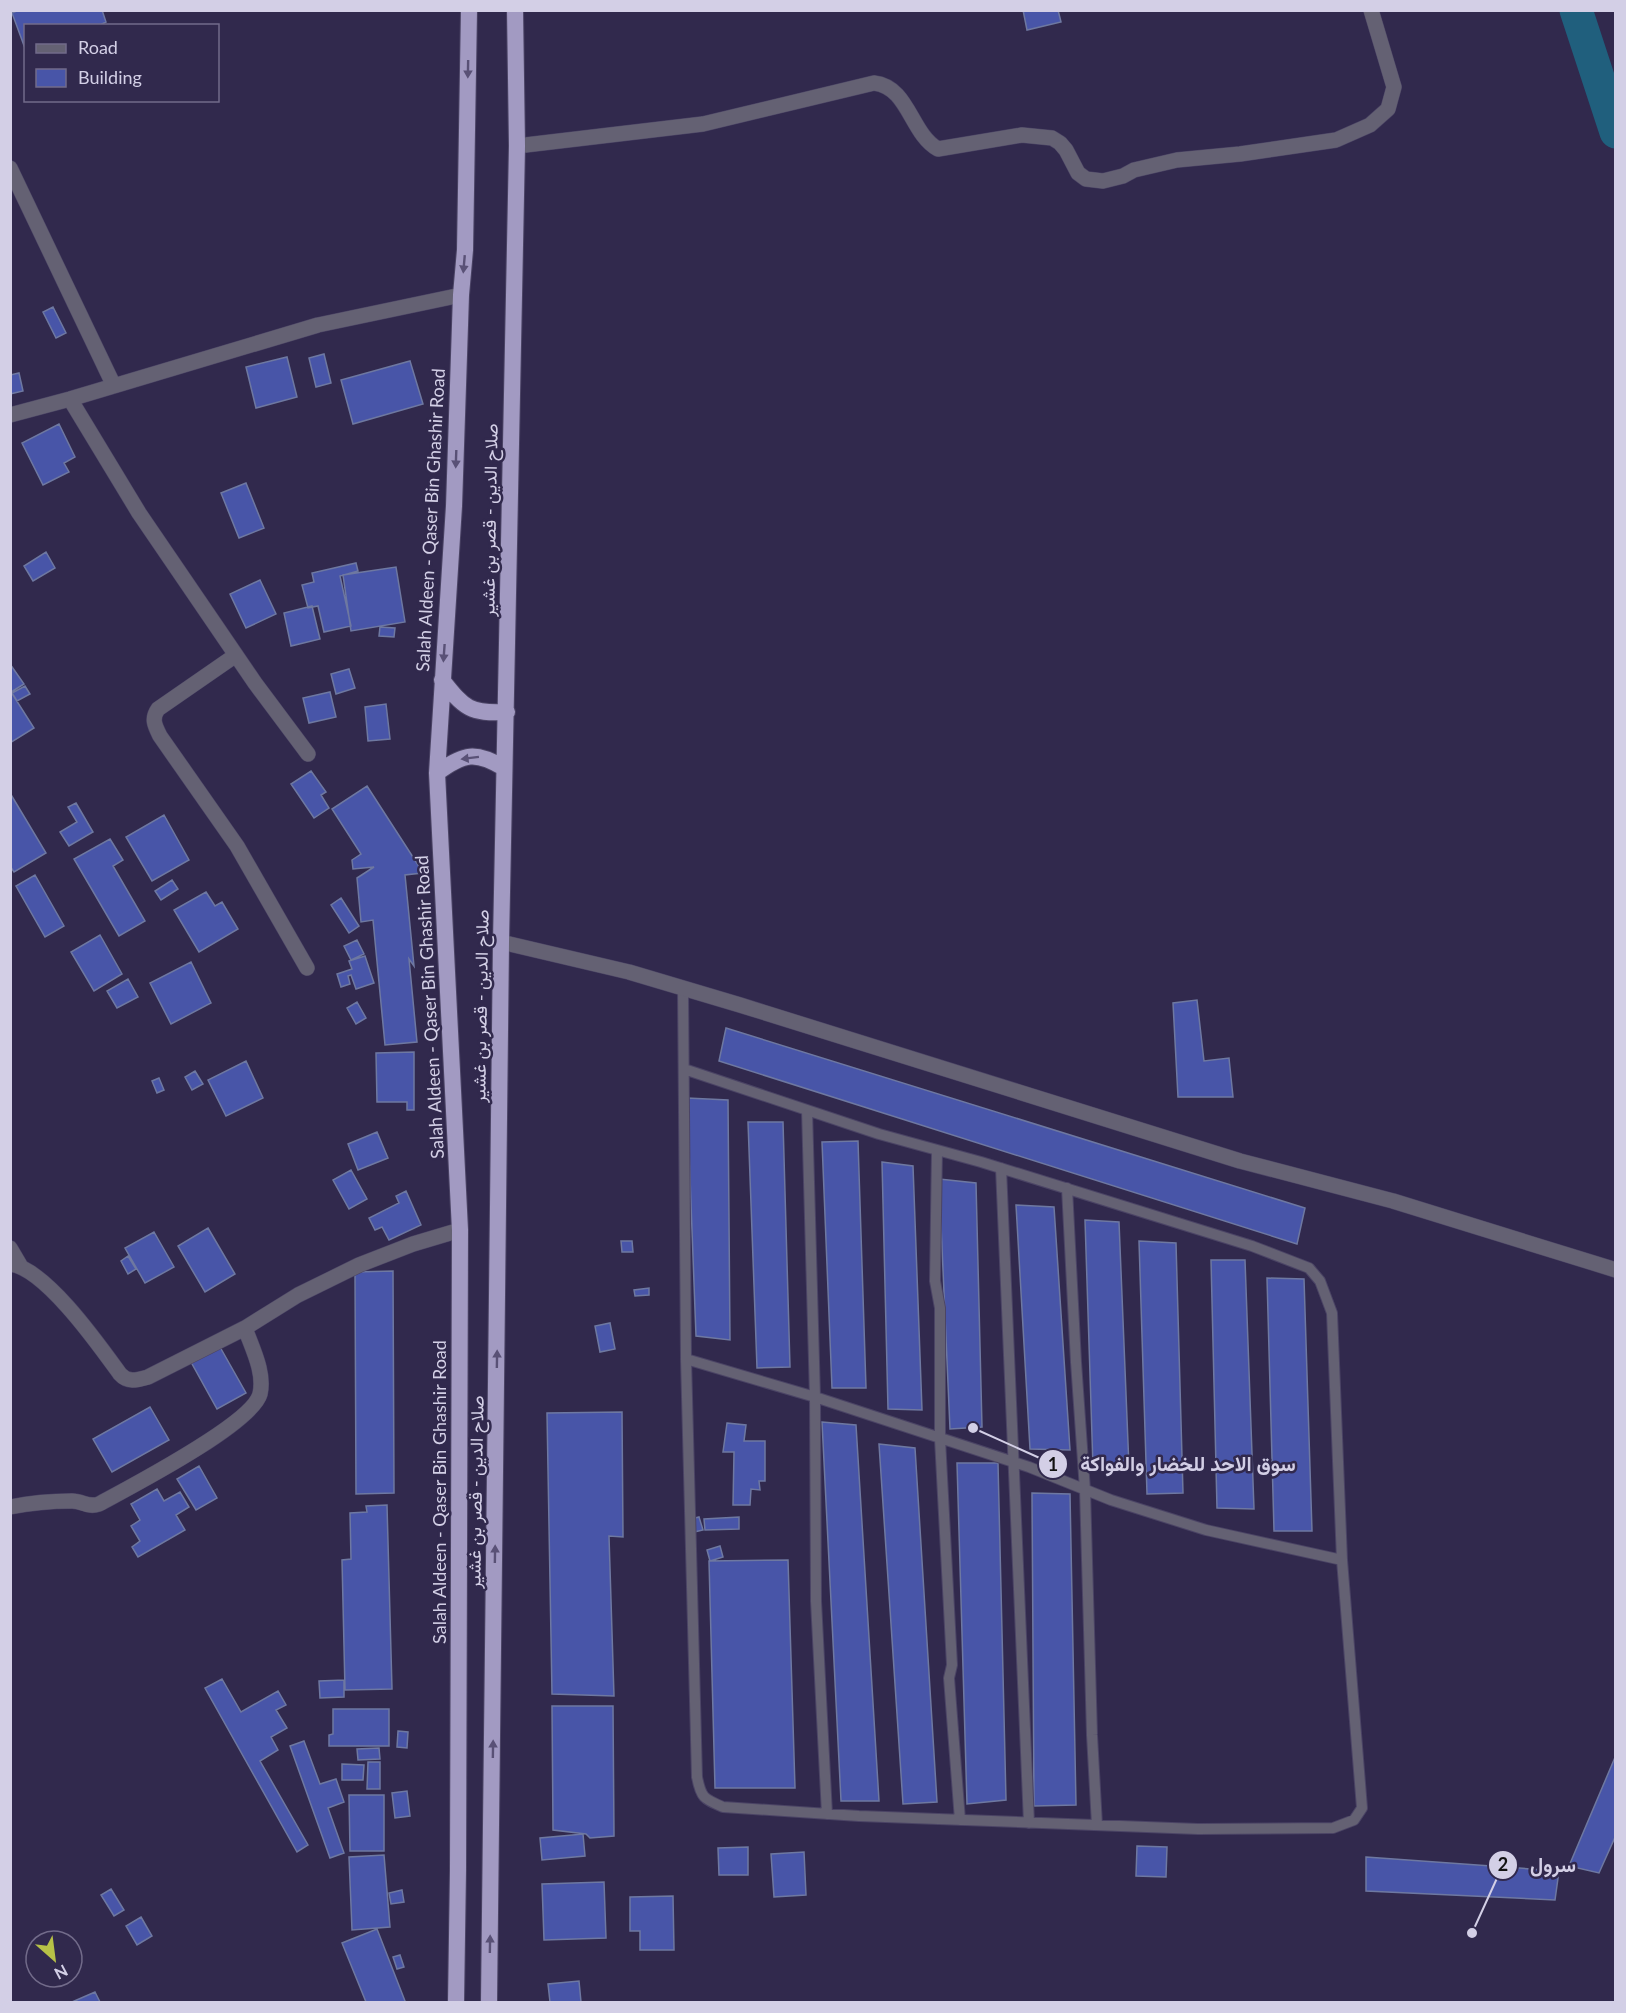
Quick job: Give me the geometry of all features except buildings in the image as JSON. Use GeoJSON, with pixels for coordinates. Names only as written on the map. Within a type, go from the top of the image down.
{"type":"FeatureCollection","features":[{"type":"Feature","properties":{"kind":"highway","name":"Salah Aldeen - Qaser Bin Ghashir Road"},"geometry":{"type":"LineString","coordinates":[[456,2002],[460,1230],[438,773],[454,506],[461,295],[465,250],[469,10]]}},
{"type":"Feature","properties":{"kind":"highway","name":"صلاح الدين - قصر بن غشير"},"geometry":{"type":"LineString","coordinates":[[489,2002],[501,942],[517,146],[515,10]]}},
{"type":"Feature","properties":{"kind":"highway"},"geometry":{"type":"LineString","coordinates":[[442,680],[457,700],[468,709],[491,713],[507,712]]}},
{"type":"Feature","properties":{"kind":"highway"},"geometry":{"type":"LineString","coordinates":[[438,773],[464,757],[488,758],[504,768]]}},
{"type":"Feature","properties":{"kind":"street"},"geometry":{"type":"LineString","coordinates":[[517,146],[703,124],[874,83],[884,84],[896,93],[926,139],[938,149],[1022,135],[1052,138],[1066,150],[1078,173],[1086,179],[1103,181],[1123,176],[1134,170],[1177,160],[1336,140],[1370,125],[1388,110],[1394,87],[1371,10]]}},
{"type":"Feature","properties":{"kind":"street"},"geometry":{"type":"LineString","coordinates":[[10,168],[114,386]]}},
{"type":"Feature","properties":{"kind":"street"},"geometry":{"type":"LineString","coordinates":[[10,415],[318,326],[461,295]]}},
{"type":"Feature","properties":{"kind":"street"},"geometry":{"type":"LineString","coordinates":[[70,399],[139,513],[236,655],[308,754]]}},
{"type":"Feature","properties":{"kind":"street"},"geometry":{"type":"LineString","coordinates":[[236,655],[158,709],[154,715],[154,724],[237,846],[307,968]]}},
{"type":"Feature","properties":{"kind":"street"},"geometry":{"type":"LineString","coordinates":[[501,942],[629,972],[1240,1161],[1393,1201],[1616,1270]]}},
{"type":"Feature","properties":{"kind":"street"},"geometry":{"type":"LineString","coordinates":[[10,1248],[15,1264],[52,1289],[120,1374],[129,1380],[148,1377],[245,1328],[298,1295],[359,1265],[412,1244],[460,1230]]}},
{"type":"Feature","properties":{"kind":"street"},"geometry":{"type":"LineString","coordinates":[[10,1507],[68,1501],[79,1501],[90,1506],[99,1504],[184,1458],[252,1409],[260,1395],[261,1380],[245,1328]]}},
{"type":"Feature","properties":{"kind":"lane"},"geometry":{"type":"LineString","coordinates":[[682,988],[686,1359],[697,1777],[700,1792],[707,1801],[723,1807],[827,1814],[1198,1829],[1333,1828],[1354,1820],[1362,1808],[1342,1560],[1332,1313],[1320,1281],[1309,1268],[1252,1246],[1001,1168],[879,1134],[684,1069]]}},
{"type":"Feature","properties":{"kind":"lane"},"geometry":{"type":"LineString","coordinates":[[807,1110],[815,1397],[816,1601],[827,1814]]}},
{"type":"Feature","properties":{"kind":"lane"},"geometry":{"type":"LineString","coordinates":[[937,1150],[935,1281],[940,1308],[940,1439],[952,1665],[949,1678],[960,1820]]}},
{"type":"Feature","properties":{"kind":"lane"},"geometry":{"type":"LineString","coordinates":[[1001,1168],[1029,1823]]}},
{"type":"Feature","properties":{"kind":"lane"},"geometry":{"type":"LineString","coordinates":[[1067,1188],[1085,1490],[1097,1825]]}},
{"type":"Feature","properties":{"kind":"lane"},"geometry":{"type":"LineString","coordinates":[[686,1359],[815,1397],[1013,1462],[1111,1500],[1206,1530],[1342,1560]]}},
{"type":"Feature","properties":{"kind":"waterway"},"geometry":{"type":"LineString","coordinates":[[1576,10],[1616,132]]}},
{"type":"Feature","properties":{"kind":"place","name":"سوق الاحد للخضار والفواكة"},"geometry":{"type":"Point","coordinates":[973,1428]}},
{"type":"Feature","properties":{"kind":"place","name":"سرول"},"geometry":{"type":"Point","coordinates":[1472,1933]}}]}
